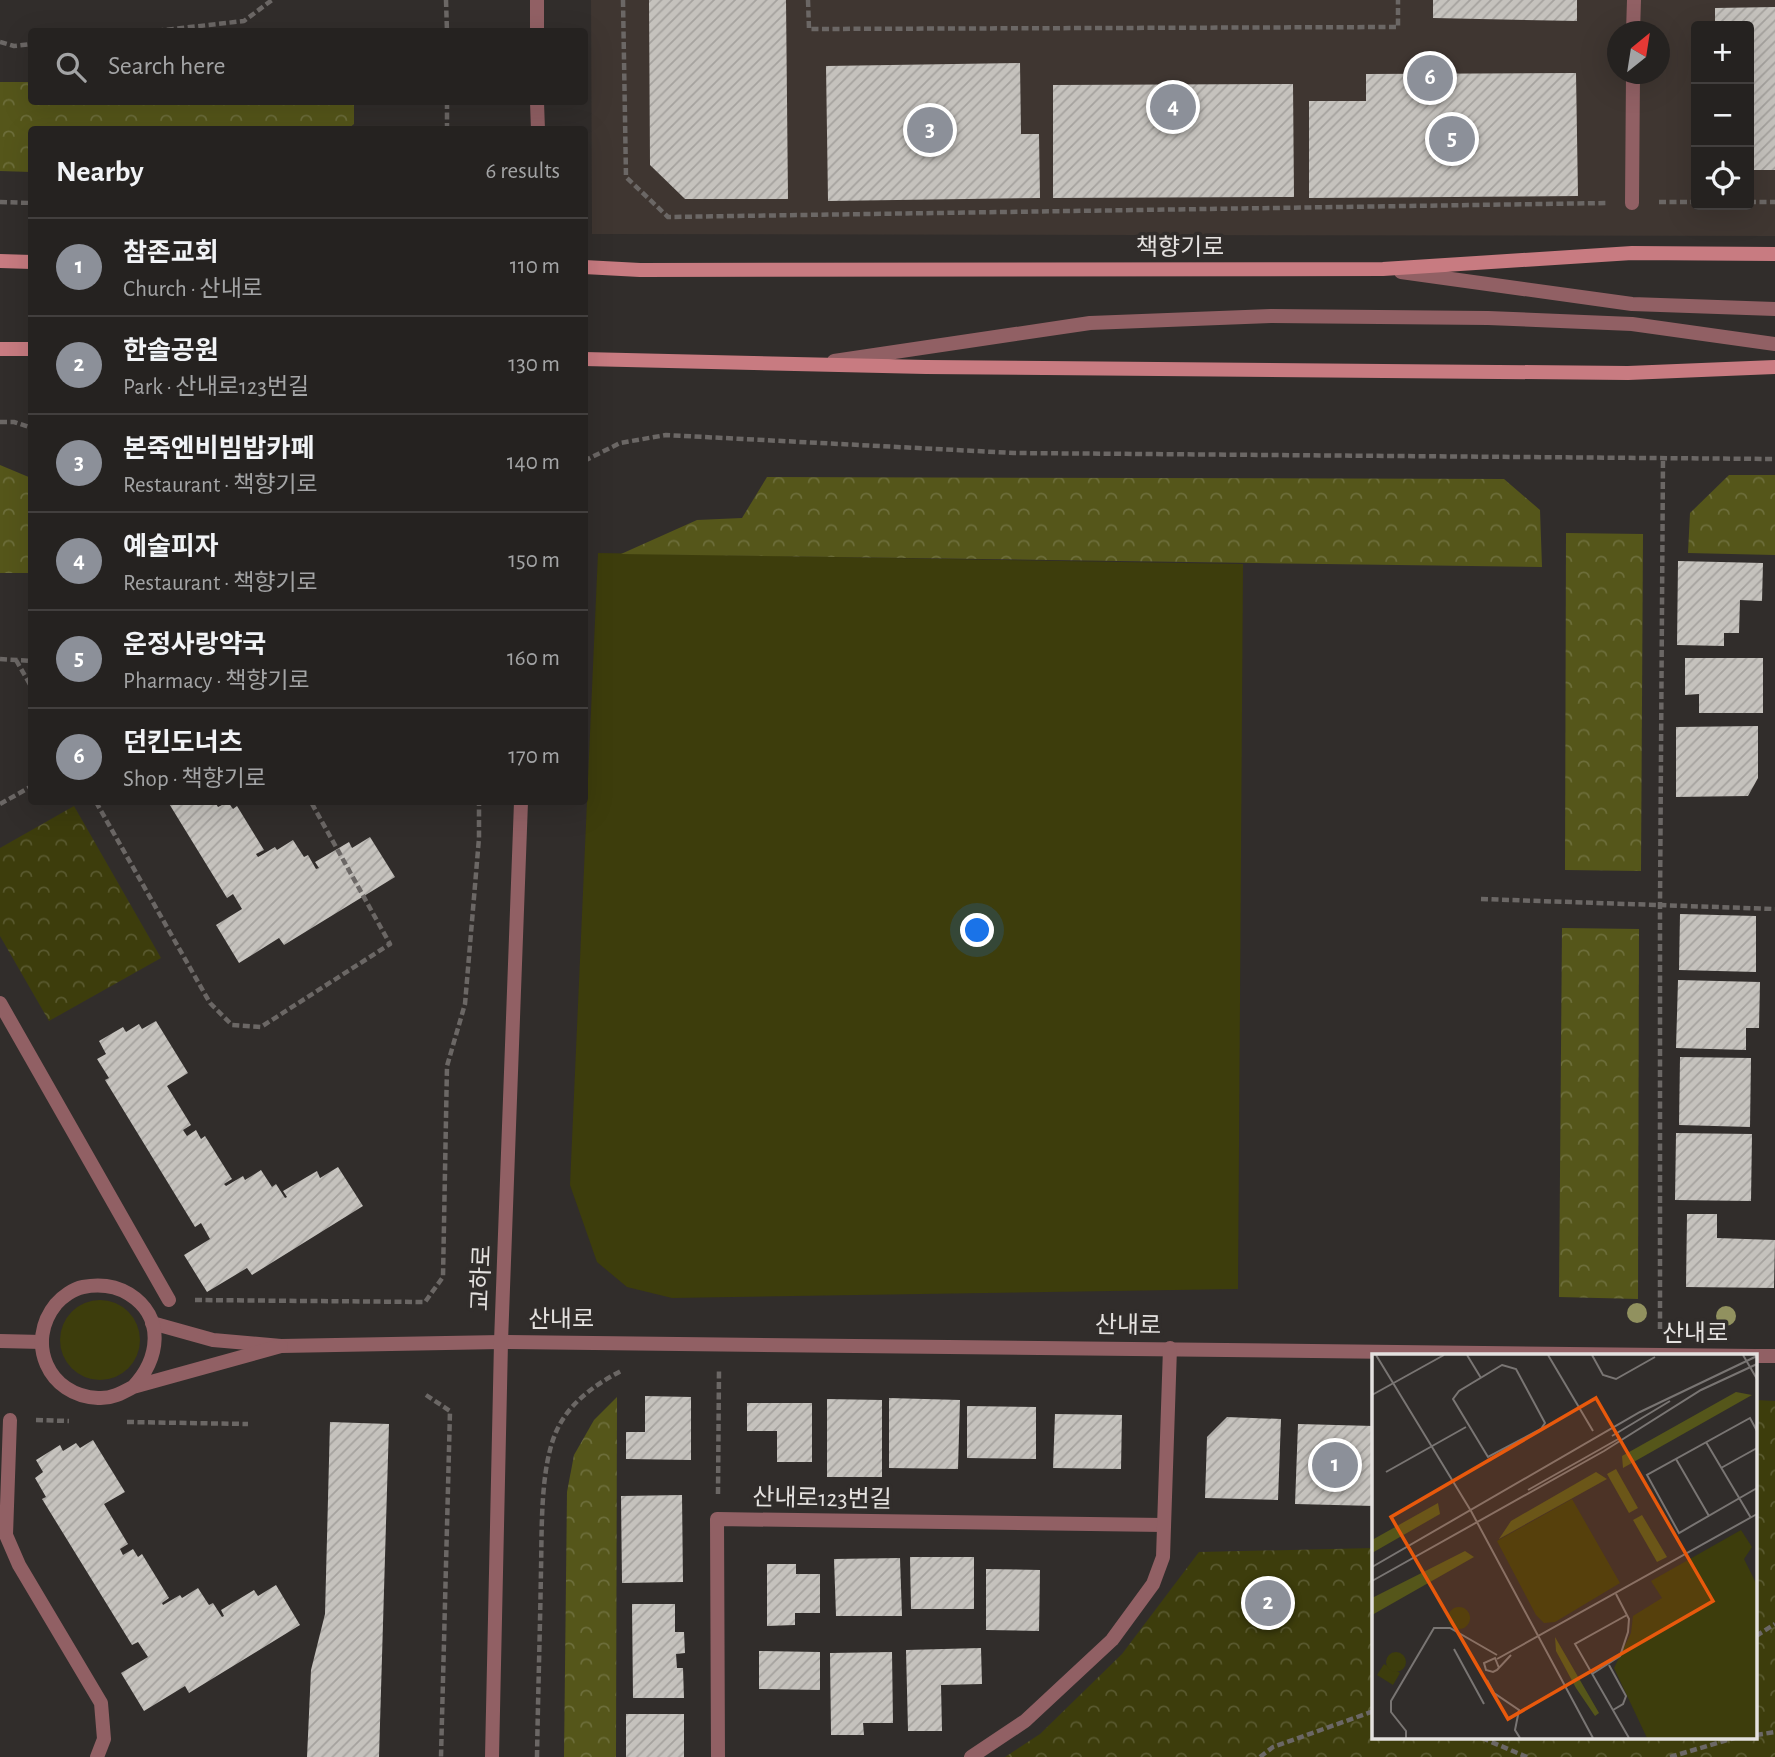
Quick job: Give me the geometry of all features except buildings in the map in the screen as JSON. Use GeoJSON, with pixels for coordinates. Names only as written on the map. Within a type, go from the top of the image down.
{"type":"FeatureCollection","features":[{"type":"Feature","properties":{"kind":"main road","name":"책향기로"},"geometry":{"type":"LineString","coordinates":[[588,267],[640,270],[1383,269],[1632,253],[1775,254]]}},
{"type":"Feature","properties":{"kind":"main road"},"geometry":{"type":"LineString","coordinates":[[0,261],[28,262]]}},
{"type":"Feature","properties":{"kind":"main road"},"geometry":{"type":"LineString","coordinates":[[0,349],[28,349]]}},
{"type":"Feature","properties":{"kind":"main road"},"geometry":{"type":"LineString","coordinates":[[588,359],[1628,373],[1775,367]]}},
{"type":"Feature","properties":{"kind":"street"},"geometry":{"type":"LineString","coordinates":[[537,0],[537,28]]}},
{"type":"Feature","properties":{"kind":"street"},"geometry":{"type":"LineString","coordinates":[[1633,21],[1634,0]]}},
{"type":"Feature","properties":{"kind":"street"},"geometry":{"type":"LineString","coordinates":[[1632,203],[1633,84]]}},
{"type":"Feature","properties":{"kind":"street"},"geometry":{"type":"LineString","coordinates":[[537,105],[538,126]]}},
{"type":"Feature","properties":{"kind":"street"},"geometry":{"type":"LineString","coordinates":[[1383,269],[1632,304],[1775,309]]}},
{"type":"Feature","properties":{"kind":"street"},"geometry":{"type":"LineString","coordinates":[[812,364],[1090,323],[1271,316],[1488,318],[1632,324],[1775,344]]}},
{"type":"Feature","properties":{"kind":"street","name":"교하로"},"geometry":{"type":"LineString","coordinates":[[492,1757],[501,1342],[521,805]]}},
{"type":"Feature","properties":{"kind":"street"},"geometry":{"type":"LineString","coordinates":[[0,1003],[169,1300]]}},
{"type":"Feature","properties":{"kind":"street"},"geometry":{"type":"LineString","coordinates":[[133,1387],[145,1374],[153,1358],[155,1340],[152,1323],[144,1307],[130,1295],[114,1287],[97,1284],[77,1289],[61,1299],[48,1314],[41,1333],[42,1353],[49,1371],[62,1386],[80,1395],[99,1399],[117,1395],[133,1387],[281,1346]]}},
{"type":"Feature","properties":{"kind":"street"},"geometry":{"type":"LineString","coordinates":[[152,1323],[213,1340],[281,1346]]}},
{"type":"Feature","properties":{"kind":"street"},"geometry":{"type":"LineString","coordinates":[[0,1341],[42,1342]]}},
{"type":"Feature","properties":{"kind":"street","name":"산내로"},"geometry":{"type":"LineString","coordinates":[[281,1346],[501,1342],[1590,1354]]}},
{"type":"Feature","properties":{"kind":"street"},"geometry":{"type":"LineString","coordinates":[[971,1757],[1025,1721],[1112,1640],[1153,1584],[1163,1557],[1170,1348]]}},
{"type":"Feature","properties":{"kind":"street"},"geometry":{"type":"LineString","coordinates":[[10,1420],[6,1535],[19,1565],[101,1703],[104,1739],[97,1757]]}},
{"type":"Feature","properties":{"kind":"street","name":"산내로123번길"},"geometry":{"type":"LineString","coordinates":[[718,1757],[718,1519],[1164,1525]]}},
{"type":"Feature","properties":{"kind":"path"},"geometry":{"type":"LineString","coordinates":[[182,28],[244,21],[272,0]]}},
{"type":"Feature","properties":{"kind":"path"},"geometry":{"type":"LineString","coordinates":[[446,0],[447,28]]}},
{"type":"Feature","properties":{"kind":"path"},"geometry":{"type":"LineString","coordinates":[[623,0],[626,177],[668,218],[1691,202]]}},
{"type":"Feature","properties":{"kind":"path"},"geometry":{"type":"LineString","coordinates":[[808,0],[809,29],[1398,27],[1398,0]]}},
{"type":"Feature","properties":{"kind":"path"},"geometry":{"type":"LineString","coordinates":[[0,42],[14,46],[28,44]]}},
{"type":"Feature","properties":{"kind":"path"},"geometry":{"type":"LineString","coordinates":[[447,105],[447,126]]}},
{"type":"Feature","properties":{"kind":"path"},"geometry":{"type":"LineString","coordinates":[[0,202],[28,203]]}},
{"type":"Feature","properties":{"kind":"path"},"geometry":{"type":"LineString","coordinates":[[1754,202],[1775,202]]}},
{"type":"Feature","properties":{"kind":"path"},"geometry":{"type":"LineString","coordinates":[[0,422],[14,422],[28,427]]}},
{"type":"Feature","properties":{"kind":"path"},"geometry":{"type":"LineString","coordinates":[[588,459],[620,443],[666,435],[1014,453],[1775,459]]}},
{"type":"Feature","properties":{"kind":"path"},"geometry":{"type":"LineString","coordinates":[[1660,1354],[1663,458]]}},
{"type":"Feature","properties":{"kind":"path"},"geometry":{"type":"LineString","coordinates":[[0,659],[28,661]]}},
{"type":"Feature","properties":{"kind":"path"},"geometry":{"type":"LineString","coordinates":[[16,660],[28,681]]}},
{"type":"Feature","properties":{"kind":"path"},"geometry":{"type":"LineString","coordinates":[[0,804],[28,788]]}},
{"type":"Feature","properties":{"kind":"path"},"geometry":{"type":"LineString","coordinates":[[98,805],[210,1003],[232,1026],[261,1027],[390,944],[313,805]]}},
{"type":"Feature","properties":{"kind":"path"},"geometry":{"type":"LineString","coordinates":[[169,1300],[425,1302],[443,1277],[447,1066],[466,1004],[480,838],[479,805]]}},
{"type":"Feature","properties":{"kind":"path"},"geometry":{"type":"LineString","coordinates":[[1481,899],[1775,909]]}},
{"type":"Feature","properties":{"kind":"path"},"geometry":{"type":"LineString","coordinates":[[718,1519],[719,1359]]}},
{"type":"Feature","properties":{"kind":"path"},"geometry":{"type":"LineString","coordinates":[[537,1757],[543,1512],[550,1451],[556,1430],[571,1408],[590,1389],[632,1368]]}},
{"type":"Feature","properties":{"kind":"path"},"geometry":{"type":"LineString","coordinates":[[426,1395],[450,1411],[441,1757]]}},
{"type":"Feature","properties":{"kind":"path"},"geometry":{"type":"LineString","coordinates":[[1758,1635],[1775,1624]]}},
{"type":"Feature","properties":{"kind":"path"},"geometry":{"type":"LineString","coordinates":[[1260,1757],[1273,1747],[1372,1712]]}},
{"type":"Feature","properties":{"kind":"path"},"geometry":{"type":"LineString","coordinates":[[1487,1740],[1527,1757]]}},
{"type":"Feature","properties":{"kind":"path"},"geometry":{"type":"LineString","coordinates":[[1670,1757],[1727,1740]]}},
{"type":"Feature","properties":{"kind":"shaded area"},"geometry":{"type":"Polygon","coordinates":[[[591,0],[1775,0],[1775,236],[592,234],[591,0]]]}},
{"type":"Feature","properties":{"kind":"green space"},"geometry":{"type":"Polygon","coordinates":[[[0,82],[28,82],[28,105],[354,105],[352,126],[28,126],[28,172],[0,171],[0,82]]]}},
{"type":"Feature","properties":{"kind":"green space"},"geometry":{"type":"Polygon","coordinates":[[[0,465],[28,477],[28,573],[0,573],[0,465]]]}},
{"type":"Feature","properties":{"kind":"green space"},"geometry":{"type":"Polygon","coordinates":[[[1729,475],[1775,475],[1775,555],[1688,553],[1690,513],[1729,475]]]}},
{"type":"Feature","properties":{"kind":"green space"},"geometry":{"type":"Polygon","coordinates":[[[767,477],[1504,479],[1540,510],[1542,567],[621,554],[697,520],[742,518],[767,477]]]}},
{"type":"Feature","properties":{"kind":"green space"},"geometry":{"type":"Polygon","coordinates":[[[1566,533],[1643,534],[1641,871],[1565,870],[1566,533]]]}},
{"type":"Feature","properties":{"kind":"green space"},"geometry":{"type":"Polygon","coordinates":[[[598,553],[1243,564],[1238,1289],[672,1298],[627,1287],[597,1262],[570,1185],[598,553]]]}},
{"type":"Feature","properties":{"kind":"green space"},"geometry":{"type":"Polygon","coordinates":[[[74,806],[161,958],[49,1021],[0,936],[0,848],[74,806]]]}},
{"type":"Feature","properties":{"kind":"green space"},"geometry":{"type":"Polygon","coordinates":[[[1562,928],[1639,929],[1638,1299],[1559,1297],[1562,928]]]}},
{"type":"Feature","properties":{"kind":"green space"},"geometry":{"type":"Polygon","coordinates":[[[100,1300],[115,1303],[128,1312],[137,1325],[140,1340],[137,1355],[128,1368],[115,1377],[100,1380],[85,1377],[72,1368],[63,1355],[60,1340],[63,1325],[72,1312],[85,1303],[100,1300]]]}},
{"type":"Feature","properties":{"kind":"green space"},"geometry":{"type":"Polygon","coordinates":[[[617,1397],[616,1757],[564,1757],[567,1492],[574,1455],[594,1420],[617,1397]]]}},
{"type":"Feature","properties":{"kind":"green space"},"geometry":{"type":"Polygon","coordinates":[[[1758,1400],[1775,1401],[1775,1757],[1005,1757],[1040,1734],[1122,1654],[1199,1552],[1372,1548],[1372,1740],[1758,1740],[1758,1400]]]}},
{"type":"Feature","properties":{"kind":"place","name":"던킨도너츠"},"geometry":{"type":"Point","coordinates":[1430,78]}},
{"type":"Feature","properties":{"kind":"place","name":"예술피자"},"geometry":{"type":"Point","coordinates":[1173,107]}},
{"type":"Feature","properties":{"kind":"place","name":"본죽엔비빔밥카페"},"geometry":{"type":"Point","coordinates":[930,130]}},
{"type":"Feature","properties":{"kind":"place","name":"운정사랑약국"},"geometry":{"type":"Point","coordinates":[1452,139]}},
{"type":"Feature","properties":{"kind":"place","name":"참존교회"},"geometry":{"type":"Point","coordinates":[1335,1465]}},
{"type":"Feature","properties":{"kind":"place","name":"한솔공원"},"geometry":{"type":"Point","coordinates":[1268,1603]}}]}
